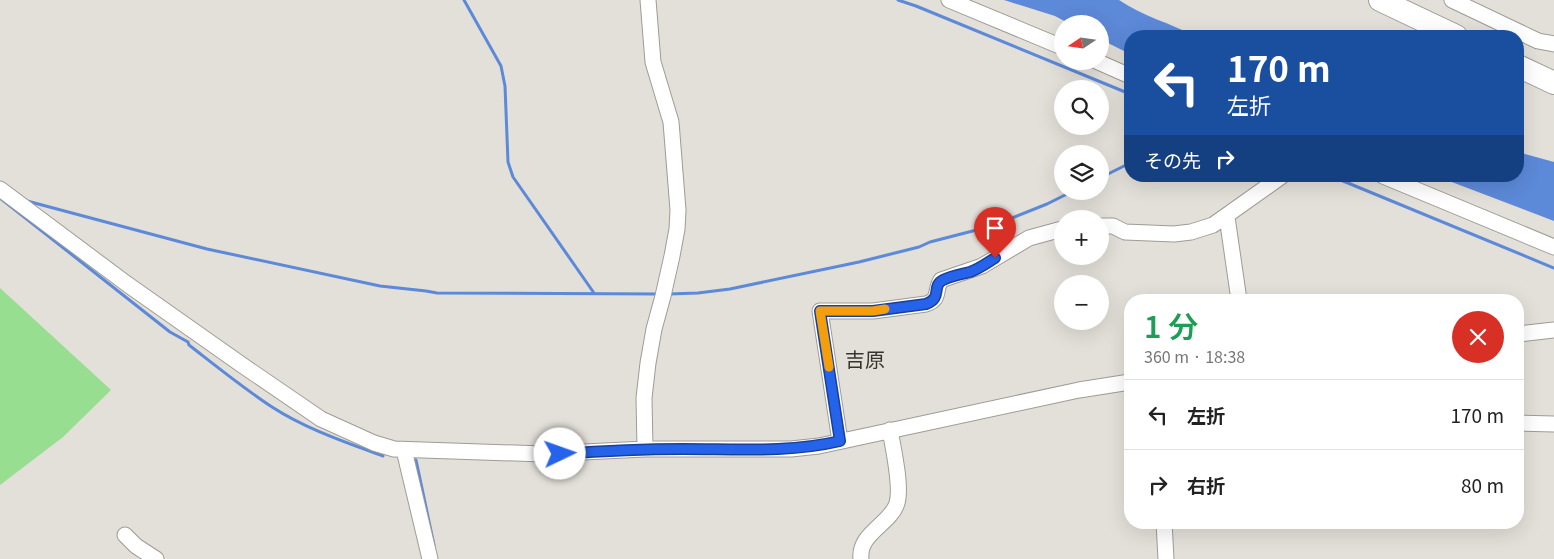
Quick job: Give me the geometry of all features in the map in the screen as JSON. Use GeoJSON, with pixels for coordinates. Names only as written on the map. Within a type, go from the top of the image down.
{"type":"FeatureCollection","features":[{"type":"Feature","properties":{"kind":"highway"},"geometry":{"type":"LineString","coordinates":[[1380,0],[1443,30]]}},
{"type":"Feature","properties":{"kind":"highway"},"geometry":{"type":"LineString","coordinates":[[1524,69],[1554,83]]}},
{"type":"Feature","properties":{"kind":"street"},"geometry":{"type":"LineString","coordinates":[[646,449],[644,398],[648,363],[677,229],[678,194],[671,122],[653,62],[648,0]]}},
{"type":"Feature","properties":{"kind":"street"},"geometry":{"type":"LineString","coordinates":[[948,0],[1054,44]]}},
{"type":"Feature","properties":{"kind":"street"},"geometry":{"type":"LineString","coordinates":[[1452,0],[1515,30]]}},
{"type":"Feature","properties":{"kind":"street"},"geometry":{"type":"LineString","coordinates":[[1524,34],[1538,41],[1554,44]]}},
{"type":"Feature","properties":{"kind":"street"},"geometry":{"type":"LineString","coordinates":[[1109,67],[1124,73]]}},
{"type":"Feature","properties":{"kind":"street"},"geometry":{"type":"LineString","coordinates":[[1109,226],[1125,232],[1174,234],[1191,232],[1214,225],[1274,182]]}},
{"type":"Feature","properties":{"kind":"street"},"geometry":{"type":"LineString","coordinates":[[1397,182],[1554,247]]}},
{"type":"Feature","properties":{"kind":"street"},"geometry":{"type":"LineString","coordinates":[[0,189],[158,305],[321,419],[374,443],[394,449],[544,454],[646,449],[792,449],[819,446],[1079,390],[1124,383]]}},
{"type":"Feature","properties":{"kind":"street"},"geometry":{"type":"LineString","coordinates":[[1226,217],[1238,294]]}},
{"type":"Feature","properties":{"kind":"street"},"geometry":{"type":"LineString","coordinates":[[840,441],[820,311],[873,311],[933,302],[936,297],[937,286],[941,280],[982,266],[1029,238],[1054,232]]}},
{"type":"Feature","properties":{"kind":"street"},"geometry":{"type":"LineString","coordinates":[[1524,333],[1554,330]]}},
{"type":"Feature","properties":{"kind":"street"},"geometry":{"type":"LineString","coordinates":[[1524,423],[1554,424]]}},
{"type":"Feature","properties":{"kind":"street"},"geometry":{"type":"LineString","coordinates":[[862,559],[861,552],[864,543],[898,503],[898,483],[890,430]]}},
{"type":"Feature","properties":{"kind":"street"},"geometry":{"type":"LineString","coordinates":[[404,450],[430,559]]}},
{"type":"Feature","properties":{"kind":"street"},"geometry":{"type":"LineString","coordinates":[[1164,529],[1166,559]]}},
{"type":"Feature","properties":{"kind":"street"},"geometry":{"type":"LineString","coordinates":[[125,535],[136,546],[156,559]]}},
{"type":"Feature","properties":{"kind":"green space"},"geometry":{"type":"Polygon","coordinates":[[[0,288],[111,390],[63,437],[0,485],[0,288]]]}},
{"type":"Feature","properties":{"kind":"water"},"geometry":{"type":"Polygon","coordinates":[[[1004,0],[1119,0],[1137,11],[1184,30],[1124,30],[1124,51],[1109,44],[1109,15],[1054,16],[1004,0]]]}},
{"type":"Feature","properties":{"kind":"water"},"geometry":{"type":"Polygon","coordinates":[[[1524,154],[1554,162],[1554,221],[1452,182],[1524,182],[1524,154]]]}},
{"type":"Feature","properties":{"kind":"waterway"},"geometry":{"type":"LineString","coordinates":[[464,0],[501,66],[505,86],[508,162],[513,177],[594,293]]}},
{"type":"Feature","properties":{"kind":"waterway"},"geometry":{"type":"LineString","coordinates":[[898,0],[1124,92]]}},
{"type":"Feature","properties":{"kind":"waterway"},"geometry":{"type":"LineString","coordinates":[[1109,174],[1124,166]]}},
{"type":"Feature","properties":{"kind":"waterway"},"geometry":{"type":"LineString","coordinates":[[1346,182],[1554,268]]}},
{"type":"Feature","properties":{"kind":"waterway"},"geometry":{"type":"LineString","coordinates":[[0,198],[170,332],[188,342],[189,345],[261,400],[285,415],[312,428],[383,456]]}},
{"type":"Feature","properties":{"kind":"waterway"},"geometry":{"type":"LineString","coordinates":[[669,294],[730,289],[859,262],[992,226],[1055,200]]}},
{"type":"Feature","properties":{"kind":"waterway"},"geometry":{"type":"LineString","coordinates":[[27,201],[207,249],[380,286],[437,293],[660,294]]}},
{"type":"Feature","properties":{"kind":"waterway"},"geometry":{"type":"LineString","coordinates":[[414,460],[416,460],[434,545]]}},
{"type":"Feature","properties":{"kind":"slow traffic"},"geometry":{"type":"LineString","coordinates":[[829,367],[820,311],[873,311],[885,309]]}},
{"type":"Feature","properties":{"kind":"district","name":"吉原"},"geometry":{"type":"Point","coordinates":[865,360]}},
{"type":"Feature","properties":{"kind":"route"},"geometry":{"type":"LineString","coordinates":[[560,454],[646,449],[792,449],[840,441],[820,311],[873,311],[933,302],[936,297],[937,286],[941,280],[972,271],[995,258]]}}]}
